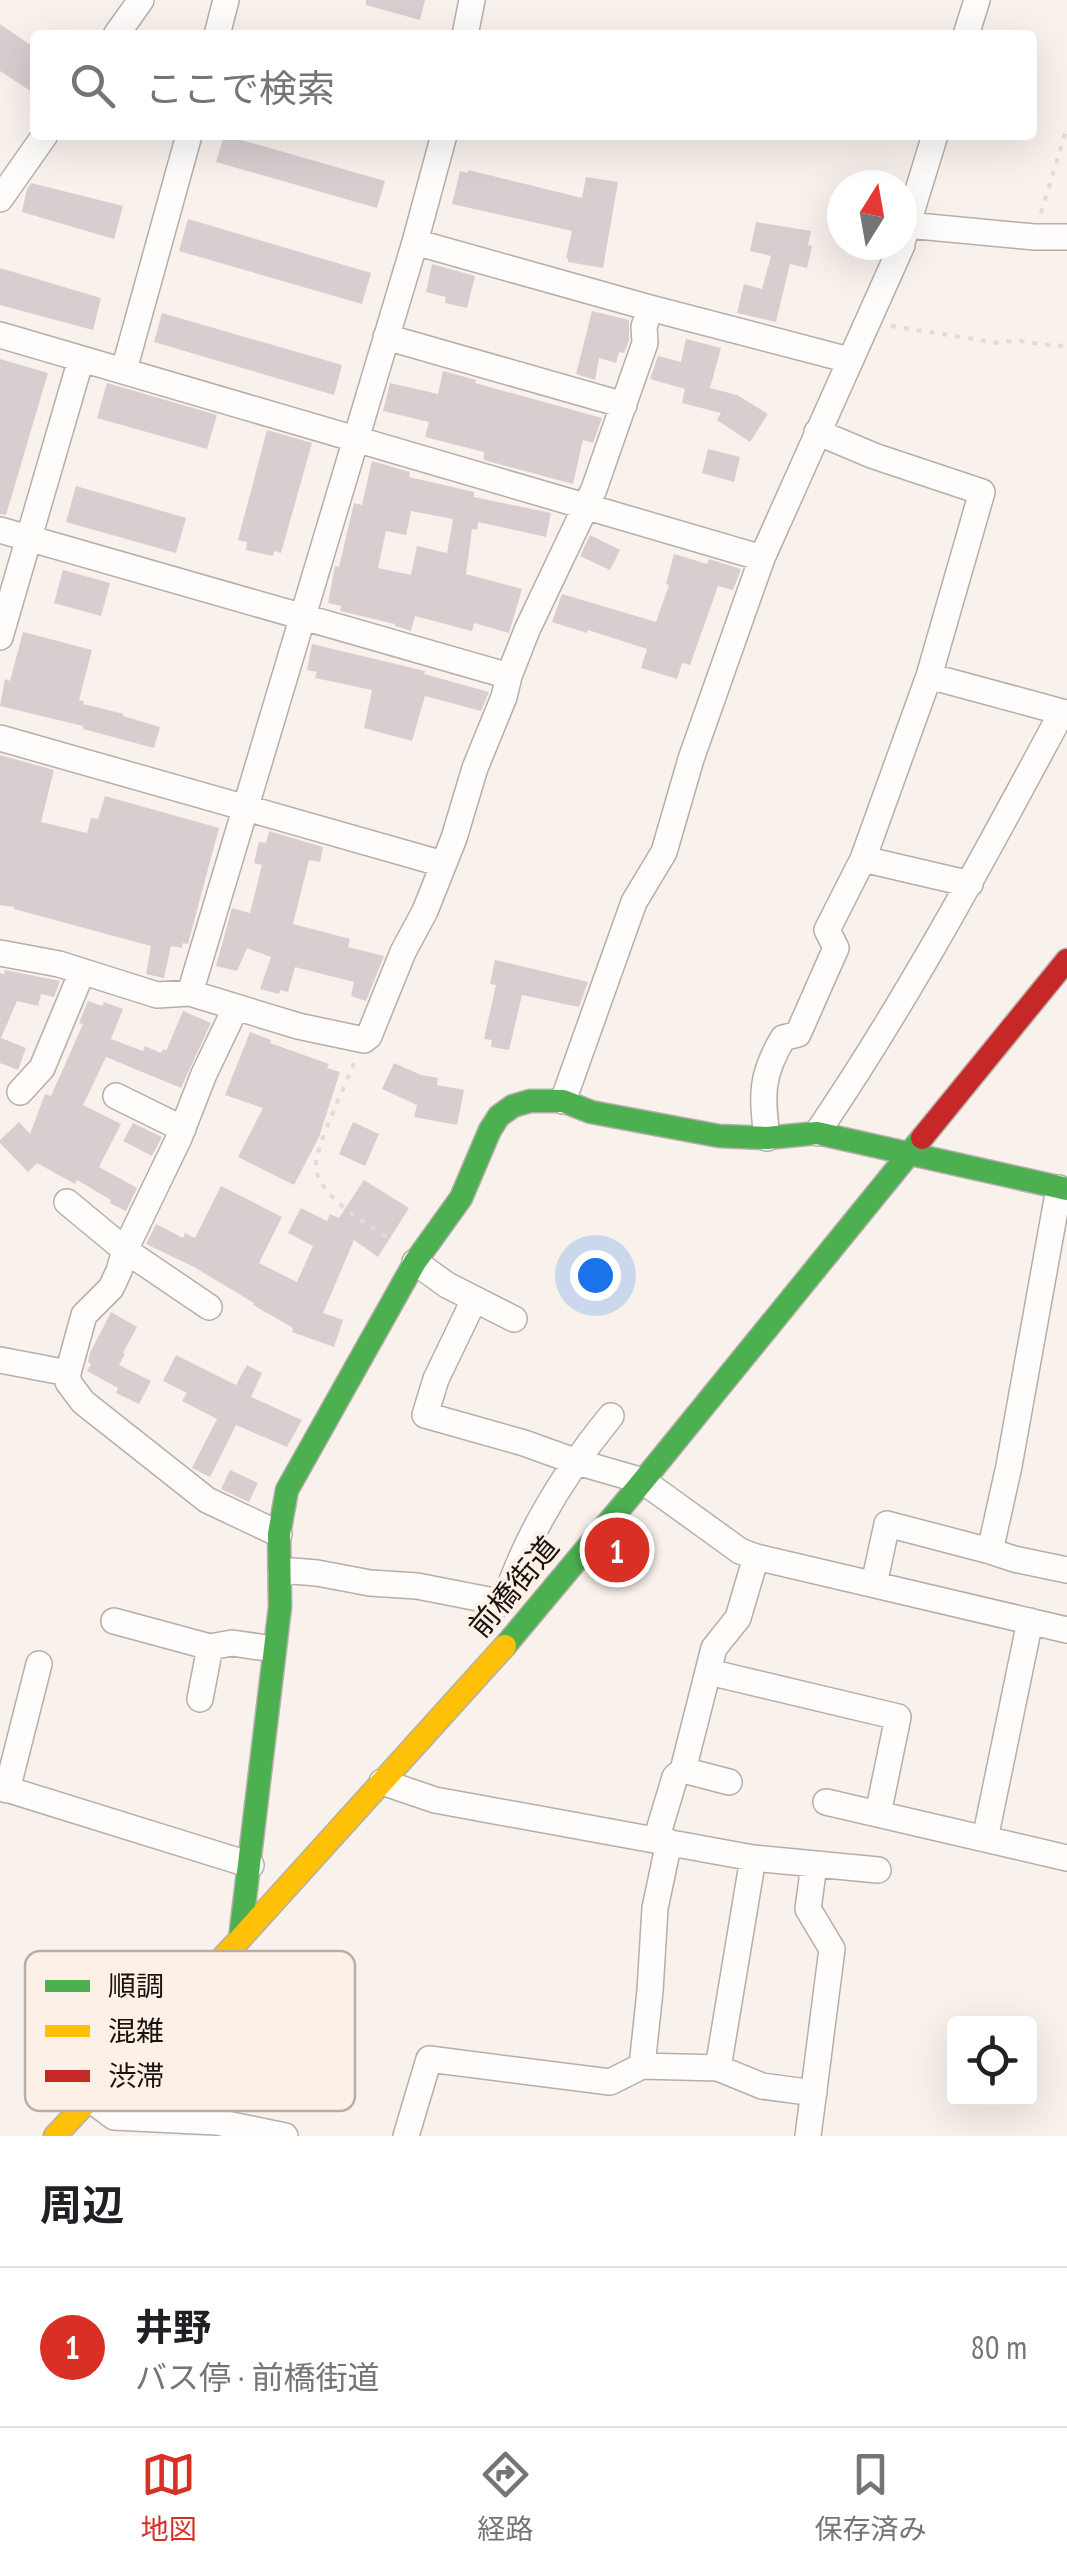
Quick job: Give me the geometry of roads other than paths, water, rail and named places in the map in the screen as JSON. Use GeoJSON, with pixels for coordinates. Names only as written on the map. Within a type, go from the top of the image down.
{"type":"FeatureCollection","features":[{"type":"Feature","properties":{"kind":"main road","name":"前橋街道"},"geometry":{"type":"LineString","coordinates":[[229,1951],[514,1636],[1067,960]]}},
{"type":"Feature","properties":{"kind":"main road"},"geometry":{"type":"LineString","coordinates":[[240,1939],[280,1606],[280,1534],[287,1490],[416,1260],[461,1198],[499,1116],[512,1106],[530,1101],[563,1101],[591,1112],[719,1136],[816,1134],[1063,1188]]}},
{"type":"Feature","properties":{"kind":"main road","name":"前橋街道"},"geometry":{"type":"LineString","coordinates":[[55,2136],[79,2111]]}},
{"type":"Feature","properties":{"kind":"street"},"geometry":{"type":"LineString","coordinates":[[120,30],[142,0]]}},
{"type":"Feature","properties":{"kind":"street"},"geometry":{"type":"LineString","coordinates":[[217,30],[226,0]]}},
{"type":"Feature","properties":{"kind":"street"},"geometry":{"type":"LineString","coordinates":[[466,30],[472,0]]}},
{"type":"Feature","properties":{"kind":"street"},"geometry":{"type":"LineString","coordinates":[[967,30],[976,0]]}},
{"type":"Feature","properties":{"kind":"street"},"geometry":{"type":"LineString","coordinates":[[0,199],[41,140]]}},
{"type":"Feature","properties":{"kind":"street"},"geometry":{"type":"LineString","coordinates":[[124,370],[188,140]]}},
{"type":"Feature","properties":{"kind":"street"},"geometry":{"type":"LineString","coordinates":[[190,993],[443,140]]}},
{"type":"Feature","properties":{"kind":"street"},"geometry":{"type":"LineString","coordinates":[[917,195],[933,140]]}},
{"type":"Feature","properties":{"kind":"street"},"geometry":{"type":"LineString","coordinates":[[917,238],[1067,236]]}},
{"type":"Feature","properties":{"kind":"street"},"geometry":{"type":"LineString","coordinates":[[414,242],[849,360]]}},
{"type":"Feature","properties":{"kind":"street"},"geometry":{"type":"LineString","coordinates":[[563,1101],[634,902],[664,852],[691,760],[762,558],[895,260]]}},
{"type":"Feature","properties":{"kind":"street"},"geometry":{"type":"LineString","coordinates":[[0,952],[58,964],[157,995],[190,993],[298,1026],[364,1040],[370,1036],[454,838],[509,676],[543,593],[587,505],[645,343],[644,328],[650,308]]}},
{"type":"Feature","properties":{"kind":"street"},"geometry":{"type":"LineString","coordinates":[[0,335],[762,558]]}},
{"type":"Feature","properties":{"kind":"street"},"geometry":{"type":"LineString","coordinates":[[386,337],[624,405]]}},
{"type":"Feature","properties":{"kind":"street"},"geometry":{"type":"LineString","coordinates":[[0,637],[80,359]]}},
{"type":"Feature","properties":{"kind":"street"},"geometry":{"type":"LineString","coordinates":[[767,1138],[762,1097],[769,1061],[782,1038],[798,1034],[836,948],[826,930],[863,859],[929,676],[982,492],[874,456],[817,432]]}},
{"type":"Feature","properties":{"kind":"street"},"geometry":{"type":"LineString","coordinates":[[0,530],[509,676]]}},
{"type":"Feature","properties":{"kind":"street"},"geometry":{"type":"LineString","coordinates":[[816,1134],[865,1062],[970,884],[1062,712],[929,676]]}},
{"type":"Feature","properties":{"kind":"street"},"geometry":{"type":"LineString","coordinates":[[0,738],[442,864]]}},
{"type":"Feature","properties":{"kind":"street"},"geometry":{"type":"LineString","coordinates":[[863,859],[970,884]]}},
{"type":"Feature","properties":{"kind":"street"},"geometry":{"type":"LineString","coordinates":[[20,1092],[42,1068],[82,972]]}},
{"type":"Feature","properties":{"kind":"street"},"geometry":{"type":"LineString","coordinates":[[236,1007],[124,1250],[120,1270],[111,1288],[84,1315],[68,1382],[83,1402],[206,1500],[280,1534]]}},
{"type":"Feature","properties":{"kind":"street"},"geometry":{"type":"LineString","coordinates":[[116,1096],[182,1129]]}},
{"type":"Feature","properties":{"kind":"street"},"geometry":{"type":"LineString","coordinates":[[990,1551],[1063,1188]]}},
{"type":"Feature","properties":{"kind":"street"},"geometry":{"type":"LineString","coordinates":[[67,1202],[124,1250],[209,1307]]}},
{"type":"Feature","properties":{"kind":"street"},"geometry":{"type":"LineString","coordinates":[[416,1260],[447,1285],[514,1319]]}},
{"type":"Feature","properties":{"kind":"street"},"geometry":{"type":"LineString","coordinates":[[474,1300],[436,1379],[426,1415],[643,1481],[740,1551],[756,1557],[1067,1630]]}},
{"type":"Feature","properties":{"kind":"street"},"geometry":{"type":"LineString","coordinates":[[0,1360],[68,1373]]}},
{"type":"Feature","properties":{"kind":"street"},"geometry":{"type":"LineString","coordinates":[[281,1574],[317,1573],[370,1584],[417,1586],[504,1603],[518,1562],[576,1462],[611,1416]]}},
{"type":"Feature","properties":{"kind":"street"},"geometry":{"type":"LineString","coordinates":[[874,1584],[887,1524],[1067,1570]]}},
{"type":"Feature","properties":{"kind":"street"},"geometry":{"type":"LineString","coordinates":[[642,2066],[662,1841],[674,1777],[684,1770],[714,1648],[738,1618],[756,1557]]}},
{"type":"Feature","properties":{"kind":"street"},"geometry":{"type":"LineString","coordinates":[[514,1574],[526,1576],[550,1591]]}},
{"type":"Feature","properties":{"kind":"street"},"geometry":{"type":"LineString","coordinates":[[114,1621],[210,1647],[232,1642],[273,1649]]}},
{"type":"Feature","properties":{"kind":"street"},"geometry":{"type":"LineString","coordinates":[[985,1838],[1030,1621]]}},
{"type":"Feature","properties":{"kind":"street"},"geometry":{"type":"LineString","coordinates":[[200,1700],[210,1647]]}},
{"type":"Feature","properties":{"kind":"street"},"geometry":{"type":"LineString","coordinates":[[39,1664],[4,1789],[251,1866]]}},
{"type":"Feature","properties":{"kind":"street"},"geometry":{"type":"LineString","coordinates":[[708,1672],[898,1717],[878,1814]]}},
{"type":"Feature","properties":{"kind":"street"},"geometry":{"type":"LineString","coordinates":[[684,1770],[730,1782]]}},
{"type":"Feature","properties":{"kind":"street"},"geometry":{"type":"LineString","coordinates":[[382,1782],[435,1800],[753,1858],[878,1870]]}},
{"type":"Feature","properties":{"kind":"street"},"geometry":{"type":"LineString","coordinates":[[826,1802],[1067,1858]]}},
{"type":"Feature","properties":{"kind":"street"},"geometry":{"type":"LineString","coordinates":[[718,2068],[753,1858]]}},
{"type":"Feature","properties":{"kind":"street"},"geometry":{"type":"LineString","coordinates":[[808,2136],[832,1949],[808,1909],[814,1865]]}},
{"type":"Feature","properties":{"kind":"street"},"geometry":{"type":"LineString","coordinates":[[406,2136],[429,2059],[610,2082],[642,2066],[718,2068],[762,2086],[814,2093]]}},
{"type":"Feature","properties":{"kind":"street"},"geometry":{"type":"LineString","coordinates":[[105,2111],[114,2118],[285,2136]]}},
{"type":"Feature","properties":{"kind":"place","name":"井野"},"geometry":{"type":"Point","coordinates":[617,1550]}}]}
